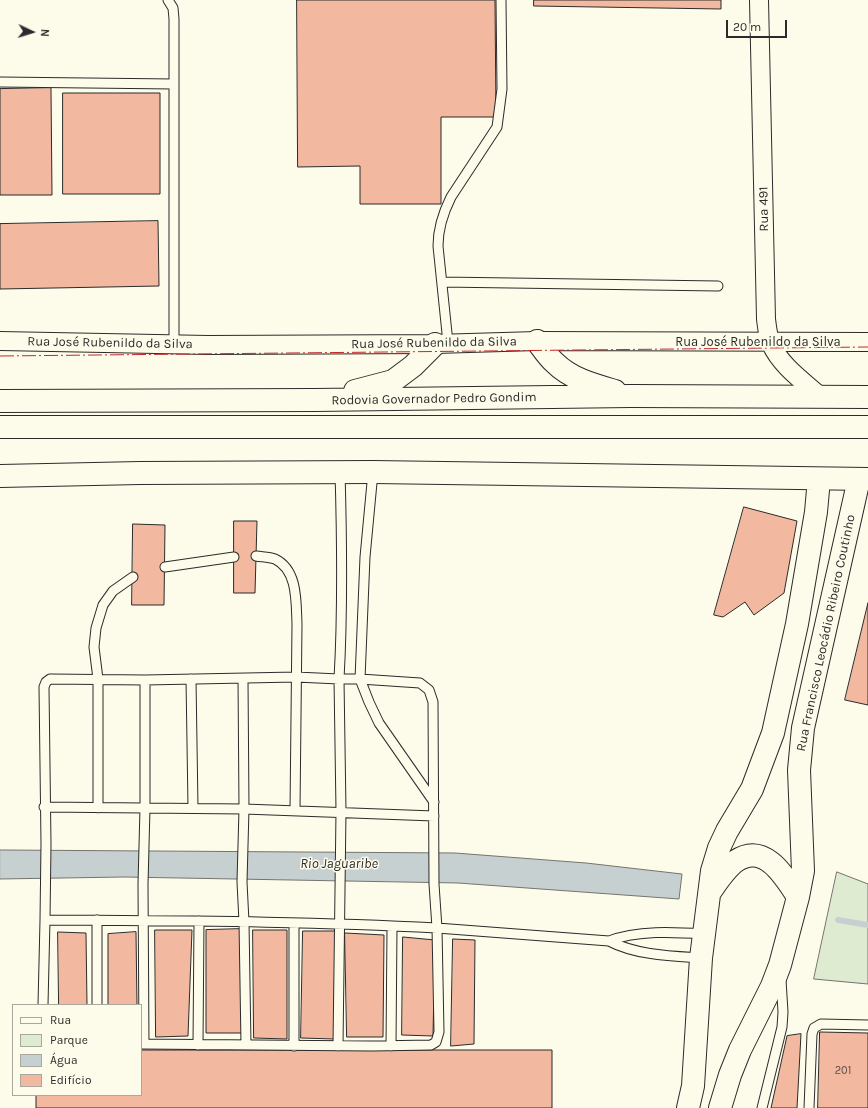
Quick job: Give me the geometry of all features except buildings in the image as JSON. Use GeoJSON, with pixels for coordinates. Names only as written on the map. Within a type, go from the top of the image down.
{"type":"FeatureCollection","features":[{"type":"Feature","properties":{"kind":"main road"},"geometry":{"type":"LineString","coordinates":[[536,341],[555,363],[570,375],[631,396]]}},
{"type":"Feature","properties":{"kind":"main road"},"geometry":{"type":"LineString","coordinates":[[315,400],[373,388],[393,381],[442,344]]}},
{"type":"Feature","properties":{"kind":"main road","name":"Rodovia Governador Pedro Gondim"},"geometry":{"type":"LineString","coordinates":[[0,400],[315,400],[631,396],[868,397]]}},
{"type":"Feature","properties":{"kind":"main road","name":"Rodovia Governador Pedro Gondim"},"geometry":{"type":"LineString","coordinates":[[0,427],[868,427]]}},
{"type":"Feature","properties":{"kind":"main road"},"geometry":{"type":"LineString","coordinates":[[0,476],[140,473],[373,472],[864,479]]}},
{"type":"Feature","properties":{"kind":"main road"},"geometry":{"type":"LineString","coordinates":[[688,1108],[693,1086],[701,958],[712,871],[719,848],[752,788],[774,733],[797,624],[816,512],[819,479]]}},
{"type":"Feature","properties":{"kind":"main road","name":"Rua Francisco Leocádio Ribeiro Coutinho"},"geometry":{"type":"LineString","coordinates":[[720,1108],[730,1075],[764,1004],[780,965],[798,897],[803,871],[799,770],[803,728],[864,479]]}},
{"type":"Feature","properties":{"kind":"main road"},"geometry":{"type":"LineString","coordinates":[[709,893],[736,861],[747,856],[758,856],[767,859],[784,875],[798,897]]}},
{"type":"Feature","properties":{"kind":"street","name":"Rua 491"},"geometry":{"type":"LineString","coordinates":[[759,0],[766,319],[770,343],[779,358],[791,371],[821,397]]}},
{"type":"Feature","properties":{"kind":"street","name":"Rua José Rubenildo da Silva"},"geometry":{"type":"LineString","coordinates":[[0,341],[174,344],[442,344],[536,341],[770,343],[868,342]]}},
{"type":"Feature","properties":{"kind":"lane"},"geometry":{"type":"LineString","coordinates":[[168,0],[173,8],[174,19],[174,344]]}},
{"type":"Feature","properties":{"kind":"lane"},"geometry":{"type":"LineString","coordinates":[[442,344],[442,282],[438,235],[445,209],[451,197],[497,127],[502,89],[500,0]]}},
{"type":"Feature","properties":{"kind":"lane"},"geometry":{"type":"LineString","coordinates":[[0,82],[174,84]]}},
{"type":"Feature","properties":{"kind":"lane"},"geometry":{"type":"LineString","coordinates":[[442,282],[718,286]]}},
{"type":"Feature","properties":{"kind":"lane"},"geometry":{"type":"LineString","coordinates":[[338,1046],[341,811],[339,679],[342,629],[343,557],[340,472]]}},
{"type":"Feature","properties":{"kind":"lane"},"geometry":{"type":"LineString","coordinates":[[373,472],[365,557],[360,679],[368,702],[379,723],[434,802]]}},
{"type":"Feature","properties":{"kind":"lane"},"geometry":{"type":"LineString","coordinates":[[256,556],[274,559],[285,566],[292,577],[296,601],[295,810]]}},
{"type":"Feature","properties":{"kind":"lane"},"geometry":{"type":"LineString","coordinates":[[165,567],[234,557]]}},
{"type":"Feature","properties":{"kind":"lane"},"geometry":{"type":"LineString","coordinates":[[98,808],[98,679],[94,647],[96,628],[103,605],[113,591],[132,577]]}},
{"type":"Feature","properties":{"kind":"lane"},"geometry":{"type":"LineString","coordinates":[[43,1004],[46,882],[44,807],[44,687],[46,682],[50,679],[144,680],[296,677],[420,683],[429,690],[433,702],[434,884],[437,928],[439,1032],[436,1042],[431,1045],[391,1046],[142,1044],[143,884],[145,846],[144,680]]}},
{"type":"Feature","properties":{"kind":"lane"},"geometry":{"type":"LineString","coordinates":[[192,679],[193,808]]}},
{"type":"Feature","properties":{"kind":"lane"},"geometry":{"type":"LineString","coordinates":[[243,679],[244,809],[242,882],[246,1045]]}},
{"type":"Feature","properties":{"kind":"lane"},"geometry":{"type":"LineString","coordinates":[[44,807],[341,811],[434,816]]}},
{"type":"Feature","properties":{"kind":"lane"},"geometry":{"type":"LineString","coordinates":[[45,920],[199,921],[437,928],[609,941],[621,947],[648,953],[701,958]]}},
{"type":"Feature","properties":{"kind":"lane"},"geometry":{"type":"LineString","coordinates":[[97,920],[97,1004]]}},
{"type":"Feature","properties":{"kind":"lane"},"geometry":{"type":"LineString","coordinates":[[198,1044],[199,921]]}},
{"type":"Feature","properties":{"kind":"lane"},"geometry":{"type":"LineString","coordinates":[[294,923],[294,1046]]}},
{"type":"Feature","properties":{"kind":"lane"},"geometry":{"type":"LineString","coordinates":[[391,1046],[392,927]]}},
{"type":"Feature","properties":{"kind":"lane"},"geometry":{"type":"LineString","coordinates":[[609,941],[621,936],[636,934],[704,934]]}},
{"type":"Feature","properties":{"kind":"lane"},"geometry":{"type":"LineString","coordinates":[[762,1108],[782,1027],[783,1012],[780,965]]}},
{"type":"Feature","properties":{"kind":"lane"},"geometry":{"type":"LineString","coordinates":[[809,1108],[812,1034],[814,1028],[821,1024],[868,1025]]}},
{"type":"Feature","properties":{"kind":"green space"},"geometry":{"type":"Polygon","coordinates":[[[837,872],[868,884],[868,984],[814,979],[837,872]]]}},
{"type":"Feature","properties":{"kind":"water","name":"Rio Jaguaribe"},"geometry":{"type":"Polygon","coordinates":[[[0,850],[455,853],[586,863],[682,874],[679,899],[458,883],[124,877],[0,879],[0,850]]]}},
{"type":"Feature","properties":{"kind":"waterway"},"geometry":{"type":"LineString","coordinates":[[838,920],[868,925]]}},
{"type":"Feature","properties":{"kind":"power"},"geometry":{"type":"LineString","coordinates":[[0,356],[868,347]]}}]}
